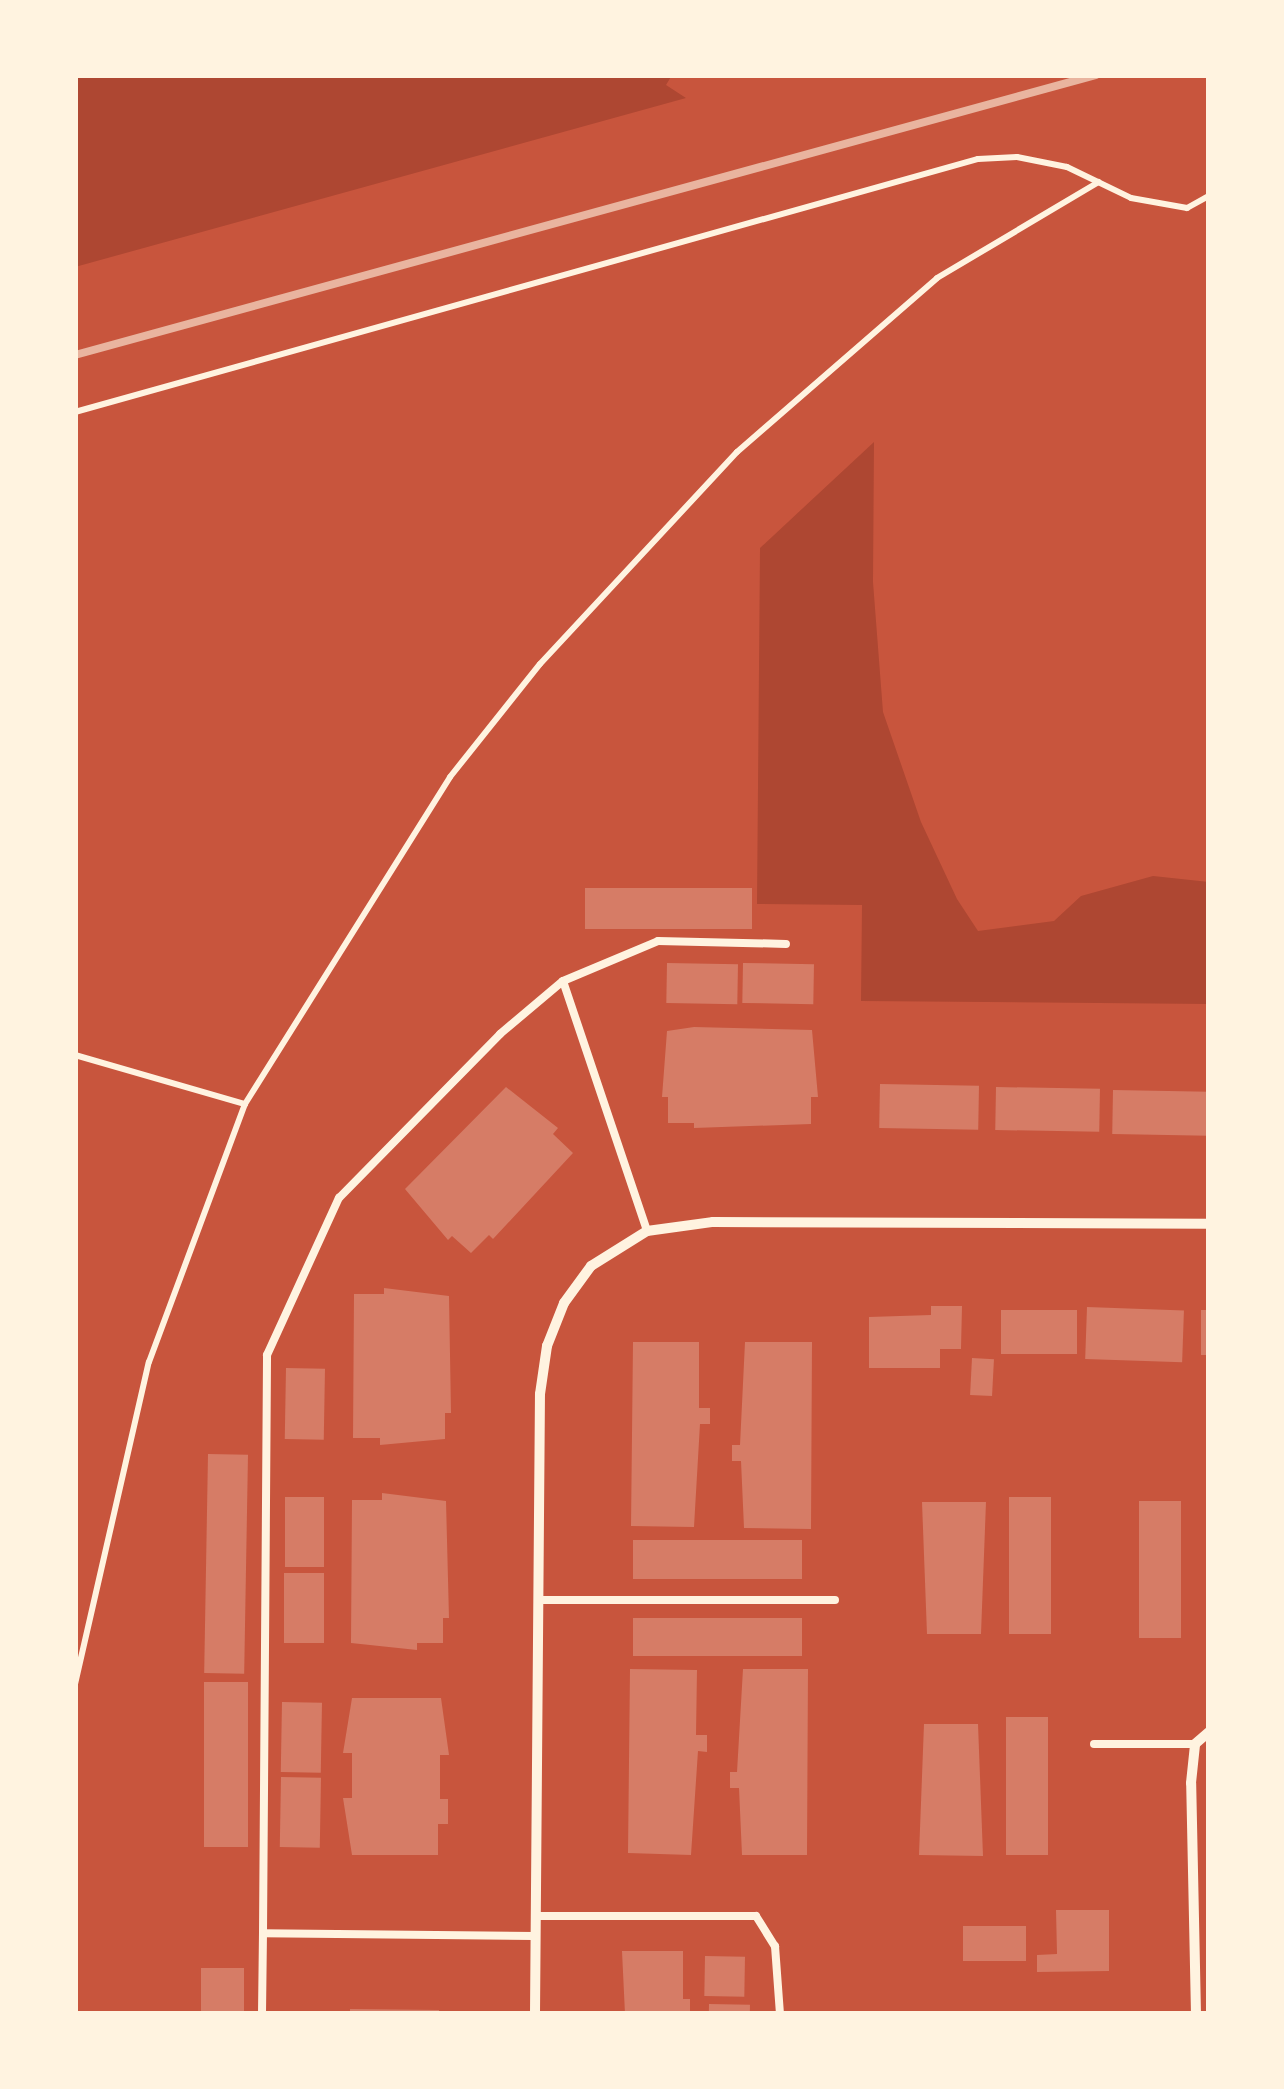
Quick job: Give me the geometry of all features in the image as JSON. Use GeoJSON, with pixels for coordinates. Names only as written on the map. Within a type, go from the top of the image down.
{"type":"FeatureCollection","features":[{"type":"Feature","properties":{"kind":"street"},"geometry":{"type":"LineString","coordinates":[[536,2014],[540,1394],[547,1346],[564,1303],[590,1266],[647,1230],[712,1222],[1209,1224]]}},
{"type":"Feature","properties":{"kind":"street"},"geometry":{"type":"LineString","coordinates":[[1196,2014],[1196,1744],[1209,1732]]}},
{"type":"Feature","properties":{"kind":"lane"},"geometry":{"type":"LineString","coordinates":[[262,2014],[267,1354],[338,1198],[500,1034],[563,982],[658,941],[786,944]]}},
{"type":"Feature","properties":{"kind":"lane"},"geometry":{"type":"LineString","coordinates":[[563,982],[647,1230]]}},
{"type":"Feature","properties":{"kind":"lane"},"geometry":{"type":"LineString","coordinates":[[540,1600],[834,1600]]}},
{"type":"Feature","properties":{"kind":"lane"},"geometry":{"type":"LineString","coordinates":[[1094,1744],[1196,1744]]}},
{"type":"Feature","properties":{"kind":"lane"},"geometry":{"type":"LineString","coordinates":[[535,1916],[756,1916],[775,1946],[780,2014]]}},
{"type":"Feature","properties":{"kind":"lane"},"geometry":{"type":"LineString","coordinates":[[263,1933],[534,1936]]}},
{"type":"Feature","properties":{"kind":"path"},"geometry":{"type":"LineString","coordinates":[[75,412],[978,159],[1016,157],[1068,167],[1131,198],[1187,208],[1209,196]]}},
{"type":"Feature","properties":{"kind":"path"},"geometry":{"type":"LineString","coordinates":[[75,1684],[150,1362],[245,1104],[450,777],[646,544],[737,452],[937,278],[1099,182]]}},
{"type":"Feature","properties":{"kind":"path"},"geometry":{"type":"LineString","coordinates":[[75,1055],[245,1104]]}},
{"type":"Feature","properties":{"kind":"shaded area"},"geometry":{"type":"Polygon","coordinates":[[[75,75],[672,75],[666,85],[686,98],[75,267],[75,75]]]}},
{"type":"Feature","properties":{"kind":"shaded area"},"geometry":{"type":"Polygon","coordinates":[[[874,442],[873,582],[883,712],[921,822],[957,899],[978,931],[1054,921],[1081,896],[1153,876],[1209,882],[1209,1004],[861,1001],[862,905],[757,904],[760,548],[874,442]]]}},
{"type":"Feature","properties":{"kind":"building"},"geometry":{"type":"Polygon","coordinates":[[[585,888],[752,888],[752,929],[585,929],[585,888]]]}},
{"type":"Feature","properties":{"kind":"building"},"geometry":{"type":"Polygon","coordinates":[[[667,963],[738,964],[737,1004],[666,1003],[667,963]]]}},
{"type":"Feature","properties":{"kind":"building"},"geometry":{"type":"Polygon","coordinates":[[[743,963],[814,964],[813,1004],[742,1003],[743,963]]]}},
{"type":"Feature","properties":{"kind":"building"},"geometry":{"type":"Polygon","coordinates":[[[694,1027],[812,1030],[818,1097],[811,1097],[811,1124],[694,1128],[694,1123],[668,1123],[668,1097],[662,1097],[667,1031],[694,1027]]]}},
{"type":"Feature","properties":{"kind":"building"},"geometry":{"type":"Polygon","coordinates":[[[880,1084],[979,1086],[978,1130],[879,1128],[880,1084]]]}},
{"type":"Feature","properties":{"kind":"building"},"geometry":{"type":"Polygon","coordinates":[[[506,1087],[558,1128],[553,1134],[573,1153],[493,1239],[489,1235],[471,1253],[452,1236],[448,1240],[405,1189],[506,1087]]]}},
{"type":"Feature","properties":{"kind":"building"},"geometry":{"type":"Polygon","coordinates":[[[996,1087],[1100,1089],[1099,1132],[995,1130],[996,1087]]]}},
{"type":"Feature","properties":{"kind":"building"},"geometry":{"type":"Polygon","coordinates":[[[1113,1090],[1209,1092],[1208,1136],[1112,1134],[1113,1090]]]}},
{"type":"Feature","properties":{"kind":"building"},"geometry":{"type":"Polygon","coordinates":[[[384,1288],[449,1296],[451,1413],[445,1413],[445,1439],[380,1445],[380,1438],[353,1438],[354,1294],[384,1294],[384,1288]]]}},
{"type":"Feature","properties":{"kind":"building"},"geometry":{"type":"Polygon","coordinates":[[[931,1306],[962,1306],[961,1349],[940,1349],[940,1368],[869,1368],[869,1317],[931,1315],[931,1306]]]}},
{"type":"Feature","properties":{"kind":"building"},"geometry":{"type":"Polygon","coordinates":[[[1087,1307],[1184,1310],[1182,1362],[1085,1359],[1087,1307]]]}},
{"type":"Feature","properties":{"kind":"building"},"geometry":{"type":"Polygon","coordinates":[[[1001,1310],[1077,1310],[1077,1354],[1001,1354],[1001,1310]]]}},
{"type":"Feature","properties":{"kind":"building"},"geometry":{"type":"Polygon","coordinates":[[[1201,1310],[1209,1310],[1209,1355],[1201,1355],[1201,1310]]]}},
{"type":"Feature","properties":{"kind":"building"},"geometry":{"type":"Polygon","coordinates":[[[633,1342],[699,1342],[699,1408],[710,1408],[710,1424],[700,1424],[694,1527],[631,1526],[633,1342]]]}},
{"type":"Feature","properties":{"kind":"building"},"geometry":{"type":"Polygon","coordinates":[[[745,1342],[812,1342],[811,1529],[744,1528],[741,1461],[732,1461],[732,1445],[740,1445],[745,1342]]]}},
{"type":"Feature","properties":{"kind":"building"},"geometry":{"type":"Polygon","coordinates":[[[972,1358],[994,1359],[992,1396],[970,1395],[972,1358]]]}},
{"type":"Feature","properties":{"kind":"building"},"geometry":{"type":"Polygon","coordinates":[[[286,1368],[325,1369],[324,1440],[285,1439],[286,1368]]]}},
{"type":"Feature","properties":{"kind":"building"},"geometry":{"type":"Polygon","coordinates":[[[208,1454],[248,1455],[244,1674],[204,1673],[208,1454]]]}},
{"type":"Feature","properties":{"kind":"building"},"geometry":{"type":"Polygon","coordinates":[[[382,1493],[446,1501],[449,1618],[443,1618],[443,1643],[417,1643],[417,1650],[351,1643],[352,1500],[382,1500],[382,1493]]]}},
{"type":"Feature","properties":{"kind":"building"},"geometry":{"type":"Polygon","coordinates":[[[285,1497],[324,1497],[324,1567],[285,1567],[285,1497]]]}},
{"type":"Feature","properties":{"kind":"building"},"geometry":{"type":"Polygon","coordinates":[[[1009,1497],[1051,1497],[1051,1634],[1009,1634],[1009,1497]]]}},
{"type":"Feature","properties":{"kind":"building"},"geometry":{"type":"Polygon","coordinates":[[[1139,1501],[1181,1501],[1181,1638],[1139,1638],[1139,1501]]]}},
{"type":"Feature","properties":{"kind":"building"},"geometry":{"type":"Polygon","coordinates":[[[922,1502],[986,1502],[981,1634],[927,1634],[922,1502]]]}},
{"type":"Feature","properties":{"kind":"building"},"geometry":{"type":"Polygon","coordinates":[[[633,1540],[802,1540],[802,1579],[633,1579],[633,1540]]]}},
{"type":"Feature","properties":{"kind":"building"},"geometry":{"type":"Polygon","coordinates":[[[284,1573],[324,1573],[324,1643],[284,1643],[284,1573]]]}},
{"type":"Feature","properties":{"kind":"building"},"geometry":{"type":"Polygon","coordinates":[[[633,1618],[802,1618],[802,1656],[633,1656],[633,1618]]]}},
{"type":"Feature","properties":{"kind":"building"},"geometry":{"type":"Polygon","coordinates":[[[630,1669],[697,1670],[696,1735],[707,1735],[707,1752],[698,1751],[691,1855],[628,1853],[630,1669]]]}},
{"type":"Feature","properties":{"kind":"building"},"geometry":{"type":"Polygon","coordinates":[[[743,1669],[808,1669],[807,1855],[742,1855],[739,1788],[730,1788],[730,1772],[737,1772],[743,1669]]]}},
{"type":"Feature","properties":{"kind":"building"},"geometry":{"type":"Polygon","coordinates":[[[204,1682],[248,1682],[248,1847],[204,1847],[204,1682]]]}},
{"type":"Feature","properties":{"kind":"building"},"geometry":{"type":"Polygon","coordinates":[[[352,1698],[441,1698],[449,1755],[440,1755],[440,1799],[448,1799],[448,1824],[438,1824],[438,1855],[352,1855],[343,1798],[352,1798],[352,1753],[343,1753],[352,1698]]]}},
{"type":"Feature","properties":{"kind":"building"},"geometry":{"type":"Polygon","coordinates":[[[282,1702],[322,1703],[321,1773],[281,1772],[282,1702]]]}},
{"type":"Feature","properties":{"kind":"building"},"geometry":{"type":"Polygon","coordinates":[[[1006,1717],[1048,1717],[1048,1855],[1006,1855],[1006,1717]]]}},
{"type":"Feature","properties":{"kind":"building"},"geometry":{"type":"Polygon","coordinates":[[[924,1724],[978,1724],[983,1856],[919,1855],[924,1724]]]}},
{"type":"Feature","properties":{"kind":"building"},"geometry":{"type":"Polygon","coordinates":[[[281,1777],[321,1778],[320,1848],[280,1847],[281,1777]]]}},
{"type":"Feature","properties":{"kind":"building"},"geometry":{"type":"Polygon","coordinates":[[[1056,1910],[1109,1910],[1109,1971],[1037,1972],[1037,1955],[1057,1954],[1056,1910]]]}},
{"type":"Feature","properties":{"kind":"building"},"geometry":{"type":"Polygon","coordinates":[[[963,1926],[1026,1926],[1026,1961],[963,1961],[963,1926]]]}},
{"type":"Feature","properties":{"kind":"building"},"geometry":{"type":"Polygon","coordinates":[[[622,1951],[683,1951],[683,1999],[690,1999],[690,2014],[625,2014],[622,1951]]]}},
{"type":"Feature","properties":{"kind":"building"},"geometry":{"type":"Polygon","coordinates":[[[705,1956],[745,1957],[744,1997],[704,1996],[705,1956]]]}},
{"type":"Feature","properties":{"kind":"building"},"geometry":{"type":"Polygon","coordinates":[[[201,1968],[244,1968],[244,2014],[201,2014],[201,1968]]]}},
{"type":"Feature","properties":{"kind":"building"},"geometry":{"type":"Polygon","coordinates":[[[709,2004],[750,2005],[750,2014],[709,2014],[709,2004]]]}},
{"type":"Feature","properties":{"kind":"building"},"geometry":{"type":"Polygon","coordinates":[[[350,2009],[439,2010],[439,2014],[350,2014],[350,2009]]]}},
{"type":"Feature","properties":{"kind":"railway"},"geometry":{"type":"LineString","coordinates":[[75,355],[1096,75]]}}]}
